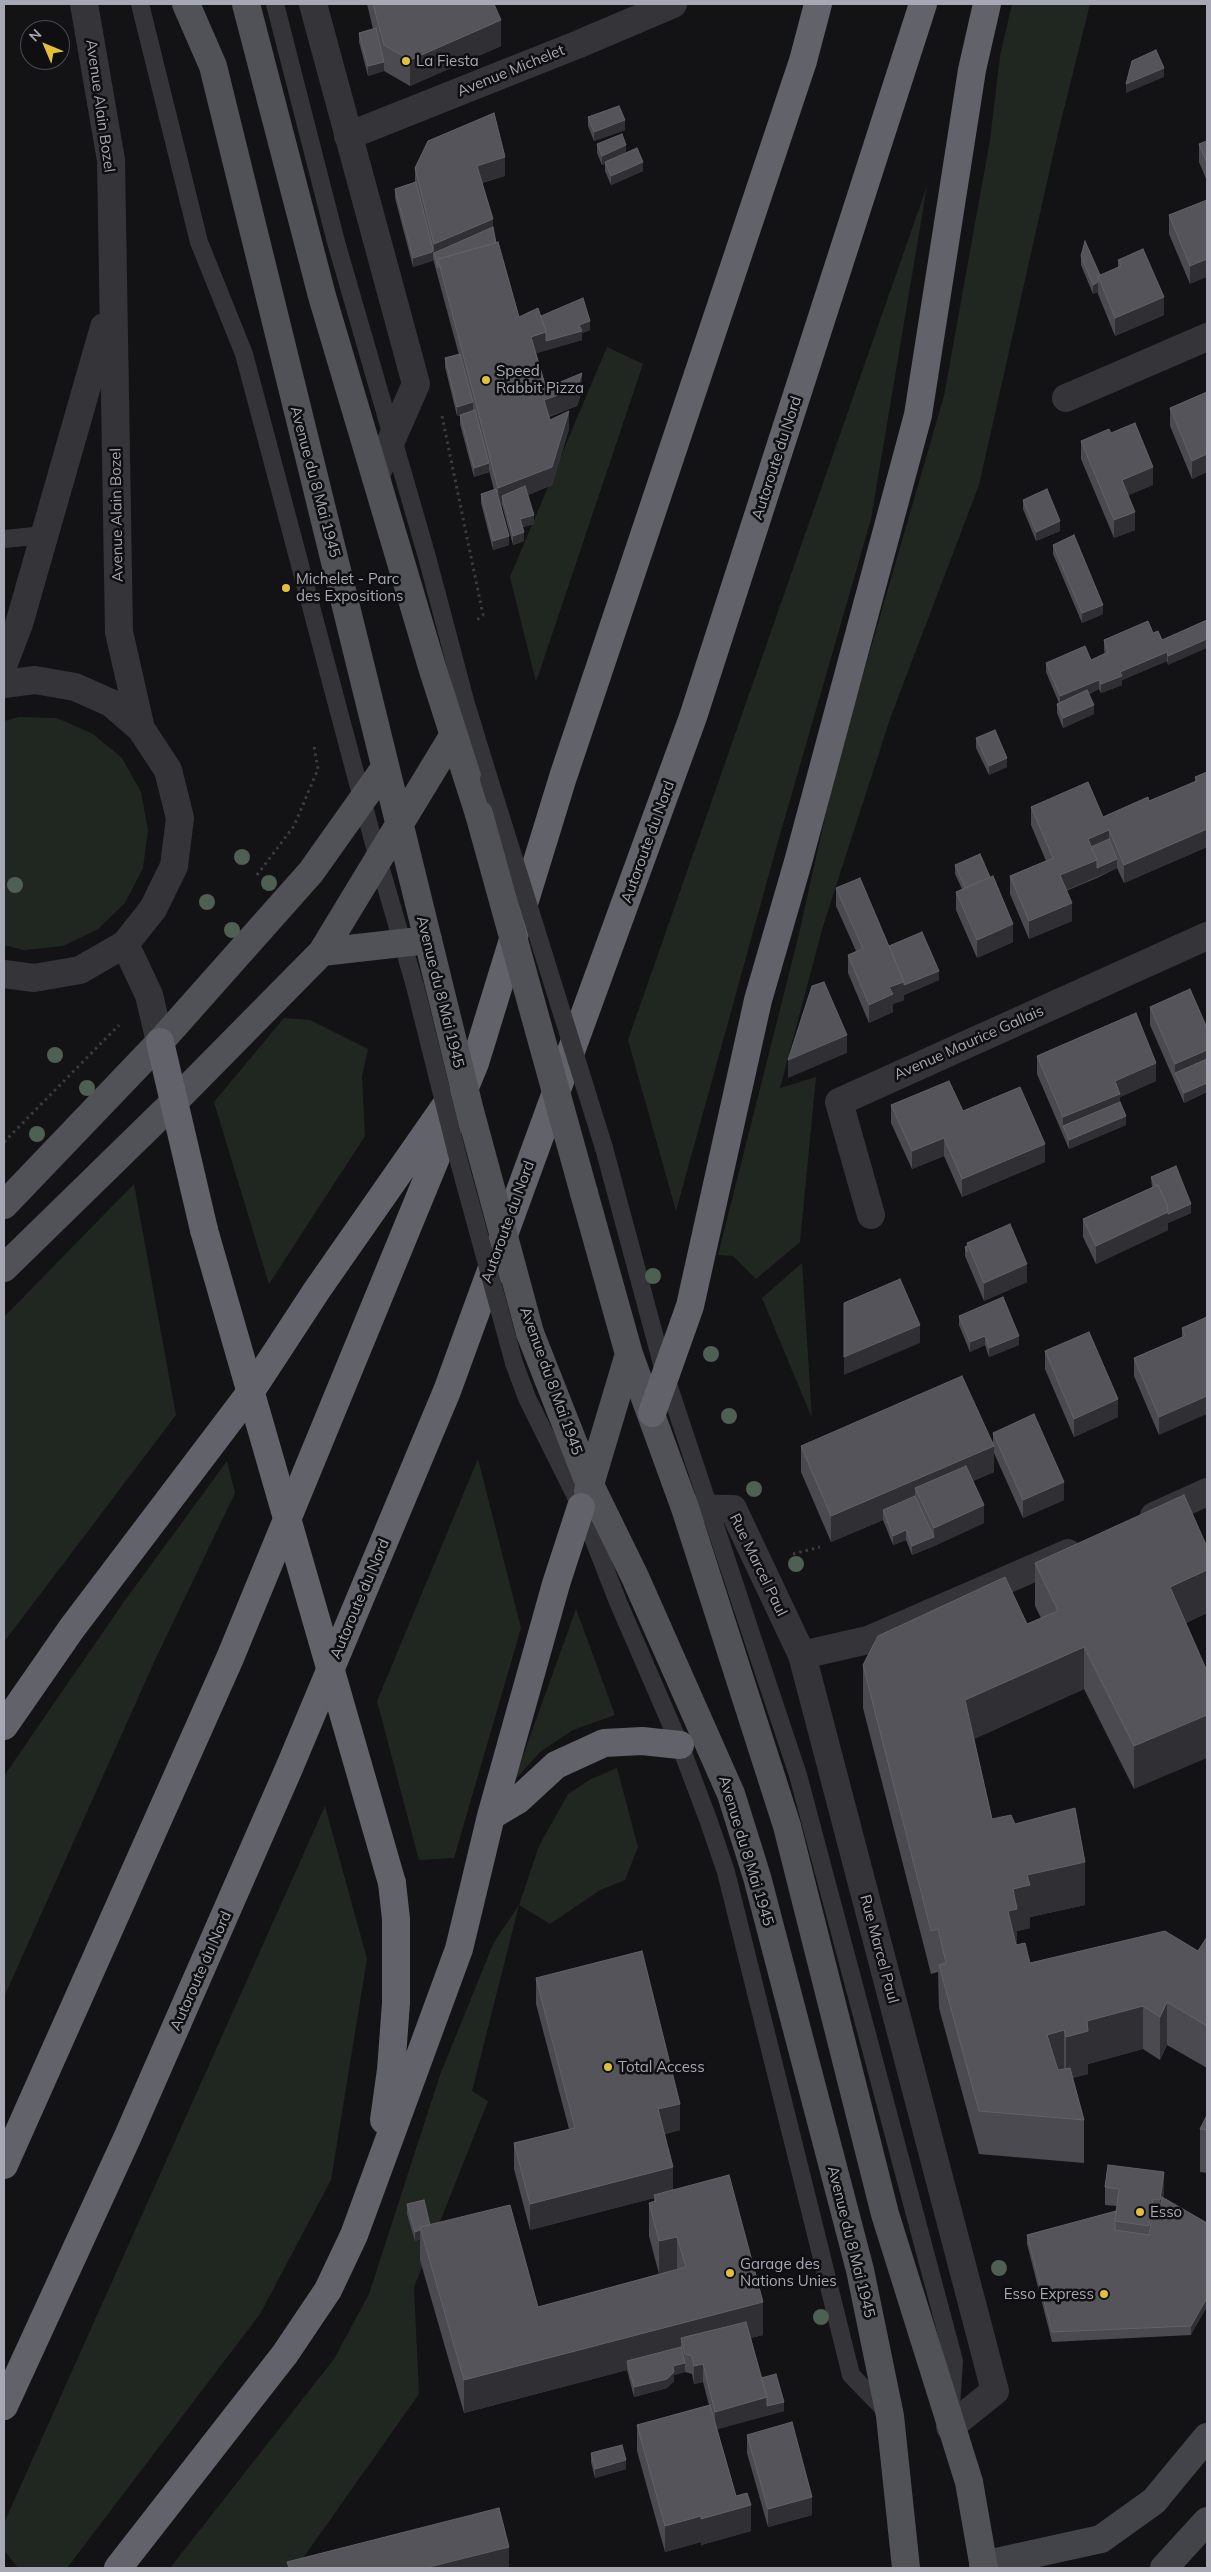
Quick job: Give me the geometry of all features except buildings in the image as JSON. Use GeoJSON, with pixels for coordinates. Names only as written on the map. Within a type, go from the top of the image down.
{"type":"FeatureCollection","features":[{"type":"Feature","properties":{"kind":"highway"},"geometry":{"type":"LineString","coordinates":[[4,2165],[230,1658],[475,1063],[563,777],[800,71],[818,4]]}},
{"type":"Feature","properties":{"kind":"highway","name":"Autoroute du Nord"},"geometry":{"type":"LineString","coordinates":[[4,2406],[128,2136],[290,1766],[446,1390],[693,717],[923,4]]}},
{"type":"Feature","properties":{"kind":"highway"},"geometry":{"type":"LineString","coordinates":[[652,1413],[690,1306],[758,1000],[798,862],[918,415],[972,70],[987,4]]}},
{"type":"Feature","properties":{"kind":"highway"},"geometry":{"type":"LineString","coordinates":[[160,1042],[204,1230],[392,1883],[396,1919],[396,2003],[391,2070],[374,2183]]}},
{"type":"Feature","properties":{"kind":"highway"},"geometry":{"type":"LineString","coordinates":[[4,1726],[72,1628],[247,1397],[317,1290],[475,1063]]}},
{"type":"Feature","properties":{"kind":"highway"},"geometry":{"type":"LineString","coordinates":[[118,2568],[209,2454],[291,2346],[328,2290],[354,2235],[459,1949],[492,1816],[556,1584],[586,1496]]}},
{"type":"Feature","properties":{"kind":"highway"},"geometry":{"type":"LineString","coordinates":[[492,1816],[518,1800],[556,1765],[604,1743],[642,1741],[680,1745]]}},
{"type":"Feature","properties":{"kind":"main road","name":"Avenue du 8 Mai 1945"},"geometry":{"type":"LineString","coordinates":[[186,4],[213,66],[301,430],[359,653],[384,770],[399,827],[416,941],[470,1111],[530,1333],[586,1496],[635,1578],[731,1794],[757,1877],[860,2270],[890,2416],[906,2568]]}},
{"type":"Feature","properties":{"kind":"main road"},"geometry":{"type":"LineString","coordinates":[[246,4],[322,296],[479,814],[629,1354],[652,1413],[697,1508],[786,1826],[885,2214],[950,2427],[969,2482],[978,2567],[1101,2539],[1154,2501],[1207,2437]]}},
{"type":"Feature","properties":{"kind":"main road"},"geometry":{"type":"LineString","coordinates":[[4,1268],[173,1103],[322,952],[454,736]]}},
{"type":"Feature","properties":{"kind":"main road"},"geometry":{"type":"LineString","coordinates":[[4,1205],[160,1042],[311,872],[384,770]]}},
{"type":"Feature","properties":{"kind":"main road"},"geometry":{"type":"LineString","coordinates":[[322,952],[416,941]]}},
{"type":"Feature","properties":{"kind":"main road"},"geometry":{"type":"LineString","coordinates":[[586,1496],[629,1354]]}},
{"type":"Feature","properties":{"kind":"main road"},"geometry":{"type":"LineString","coordinates":[[680,1745],[718,1764]]}},
{"type":"Feature","properties":{"kind":"main road"},"geometry":{"type":"LineString","coordinates":[[1164,2568],[1207,2521]]}},
{"type":"Feature","properties":{"kind":"street","name":"Avenue Alain Bozel"},"geometry":{"type":"LineString","coordinates":[[84,4],[111,160],[119,632],[141,729]]}},
{"type":"Feature","properties":{"kind":"street"},"geometry":{"type":"LineString","coordinates":[[313,4],[416,384],[376,475]]}},
{"type":"Feature","properties":{"kind":"street","name":"Avenue Michelet"},"geometry":{"type":"LineString","coordinates":[[348,136],[673,4]]}},
{"type":"Feature","properties":{"kind":"street","name":"Avenue Alain Bozel"},"geometry":{"type":"LineString","coordinates":[[4,663],[18,624],[112,300]]}},
{"type":"Feature","properties":{"kind":"street"},"geometry":{"type":"LineString","coordinates":[[1066,398],[1207,337]]}},
{"type":"Feature","properties":{"kind":"street"},"geometry":{"type":"LineString","coordinates":[[4,684],[35,680],[75,687],[111,703],[141,729],[168,770],[180,818],[174,866],[153,909],[125,944],[80,970],[34,978],[4,974]]}},
{"type":"Feature","properties":{"kind":"street","name":"Avenue Maurice Gallais"},"geometry":{"type":"LineString","coordinates":[[871,1215],[839,1102],[1207,936]]}},
{"type":"Feature","properties":{"kind":"street"},"geometry":{"type":"LineString","coordinates":[[125,944],[149,995],[160,1042]]}},
{"type":"Feature","properties":{"kind":"street"},"geometry":{"type":"LineString","coordinates":[[1134,1524],[1207,1492]]}},
{"type":"Feature","properties":{"kind":"street","name":"Rue Marcel Paul"},"geometry":{"type":"LineString","coordinates":[[697,1508],[732,1509],[802,1655],[995,2391],[950,2427]]}},
{"type":"Feature","properties":{"kind":"street"},"geometry":{"type":"LineString","coordinates":[[802,1655],[868,1640],[1088,1544]]}},
{"type":"Feature","properties":{"kind":"lane"},"geometry":{"type":"LineString","coordinates":[[140,4],[199,242],[244,354],[378,859],[416,941],[415,986],[458,1158],[514,1363],[527,1398],[586,1496],[618,1602],[680,1745],[726,1872],[851,2375],[890,2416]]}},
{"type":"Feature","properties":{"kind":"lane"},"geometry":{"type":"LineString","coordinates":[[275,4],[336,242],[427,556],[466,704],[604,1148],[665,1375],[697,1508]]}},
{"type":"Feature","properties":{"kind":"lane"},"geometry":{"type":"LineString","coordinates":[[4,539],[44,535]]}},
{"type":"Feature","properties":{"kind":"lane"},"geometry":{"type":"LineString","coordinates":[[454,736],[466,704]]}},
{"type":"Feature","properties":{"kind":"path"},"geometry":{"type":"LineString","coordinates":[[256,877],[294,826],[318,768],[313,741]]}},
{"type":"Feature","properties":{"kind":"path"},"geometry":{"type":"LineString","coordinates":[[4,1142],[149,995]]}},
{"type":"Feature","properties":{"kind":"path"},"geometry":{"type":"LineString","coordinates":[[789,1555],[820,1547]]}},
{"type":"Feature","properties":{"kind":"shaded area"},"geometry":{"type":"Polygon","coordinates":[[[1012,4],[1090,4],[1058,133],[979,485],[891,716],[823,926],[780,1088],[816,1077],[800,1242],[756,1279],[733,1256],[718,1255],[798,938],[836,768],[944,396],[990,140],[1000,56],[1012,4]]]}},
{"type":"Feature","properties":{"kind":"shaded area"},"geometry":{"type":"Polygon","coordinates":[[[927,186],[871,519],[777,845],[676,1211],[628,1040],[927,186]]]}},
{"type":"Feature","properties":{"kind":"shaded area"},"geometry":{"type":"Polygon","coordinates":[[[607,347],[643,364],[536,682],[510,577],[607,347]]]}},
{"type":"Feature","properties":{"kind":"shaded area"},"geometry":{"type":"Polygon","coordinates":[[[19,717],[57,718],[93,734],[122,758],[141,792],[148,830],[143,868],[125,903],[98,929],[63,946],[24,950],[4,945],[4,721],[19,717]]]}},
{"type":"Feature","properties":{"kind":"shaded area"},"geometry":{"type":"Polygon","coordinates":[[[284,1018],[310,1020],[368,1049],[362,1076],[365,1136],[269,1284],[214,1102],[284,1018]]]}},
{"type":"Feature","properties":{"kind":"shaded area"},"geometry":{"type":"Polygon","coordinates":[[[134,1184],[176,1415],[4,1642],[4,1317],[134,1184]]]}},
{"type":"Feature","properties":{"kind":"shaded area"},"geometry":{"type":"Polygon","coordinates":[[[802,1263],[812,1418],[762,1298],[802,1263]]]}},
{"type":"Feature","properties":{"kind":"shaded area"},"geometry":{"type":"Polygon","coordinates":[[[478,1459],[521,1628],[454,1858],[419,1860],[377,1701],[478,1459]]]}},
{"type":"Feature","properties":{"kind":"shaded area"},"geometry":{"type":"Polygon","coordinates":[[[227,1461],[235,1493],[155,1660],[4,1997],[4,1776],[123,1603],[227,1461]]]}},
{"type":"Feature","properties":{"kind":"shaded area"},"geometry":{"type":"Polygon","coordinates":[[[576,1609],[615,1715],[573,1730],[541,1751],[514,1781],[576,1609]]]}},
{"type":"Feature","properties":{"kind":"shaded area"},"geometry":{"type":"Polygon","coordinates":[[[617,1768],[638,1847],[625,1880],[600,1890],[550,1924],[519,1905],[539,1846],[568,1794],[591,1779],[617,1768]]]}},
{"type":"Feature","properties":{"kind":"shaded area"},"geometry":{"type":"Polygon","coordinates":[[[325,1806],[367,1959],[331,2180],[260,2314],[67,2568],[18,2568],[4,2550],[4,2523],[325,1806]]]}},
{"type":"Feature","properties":{"kind":"shaded area"},"geometry":{"type":"Polygon","coordinates":[[[519,1905],[472,2091],[488,2101],[414,2287],[419,2394],[296,2568],[170,2568],[334,2359],[369,2294],[440,2075],[494,1942],[519,1905]]]}},
{"type":"Feature","properties":{"kind":"place","name":"La Fiesta"},"geometry":{"type":"Point","coordinates":[406,61]}},
{"type":"Feature","properties":{"kind":"place","name":"Speed Rabbit Pizza"},"geometry":{"type":"Point","coordinates":[486,380]}},
{"type":"Feature","properties":{"kind":"place","name":"Michelet - Parc des Expositions"},"geometry":{"type":"Point","coordinates":[286,588]}},
{"type":"Feature","properties":{"kind":"place","name":"Total Access"},"geometry":{"type":"Point","coordinates":[608,2067]}},
{"type":"Feature","properties":{"kind":"place","name":"Esso"},"geometry":{"type":"Point","coordinates":[1140,2212]}},
{"type":"Feature","properties":{"kind":"place","name":"Garage des Nations Unies"},"geometry":{"type":"Point","coordinates":[730,2273]}},
{"type":"Feature","properties":{"kind":"place","name":"Esso Express"},"geometry":{"type":"Point","coordinates":[1104,2294]}}]}
